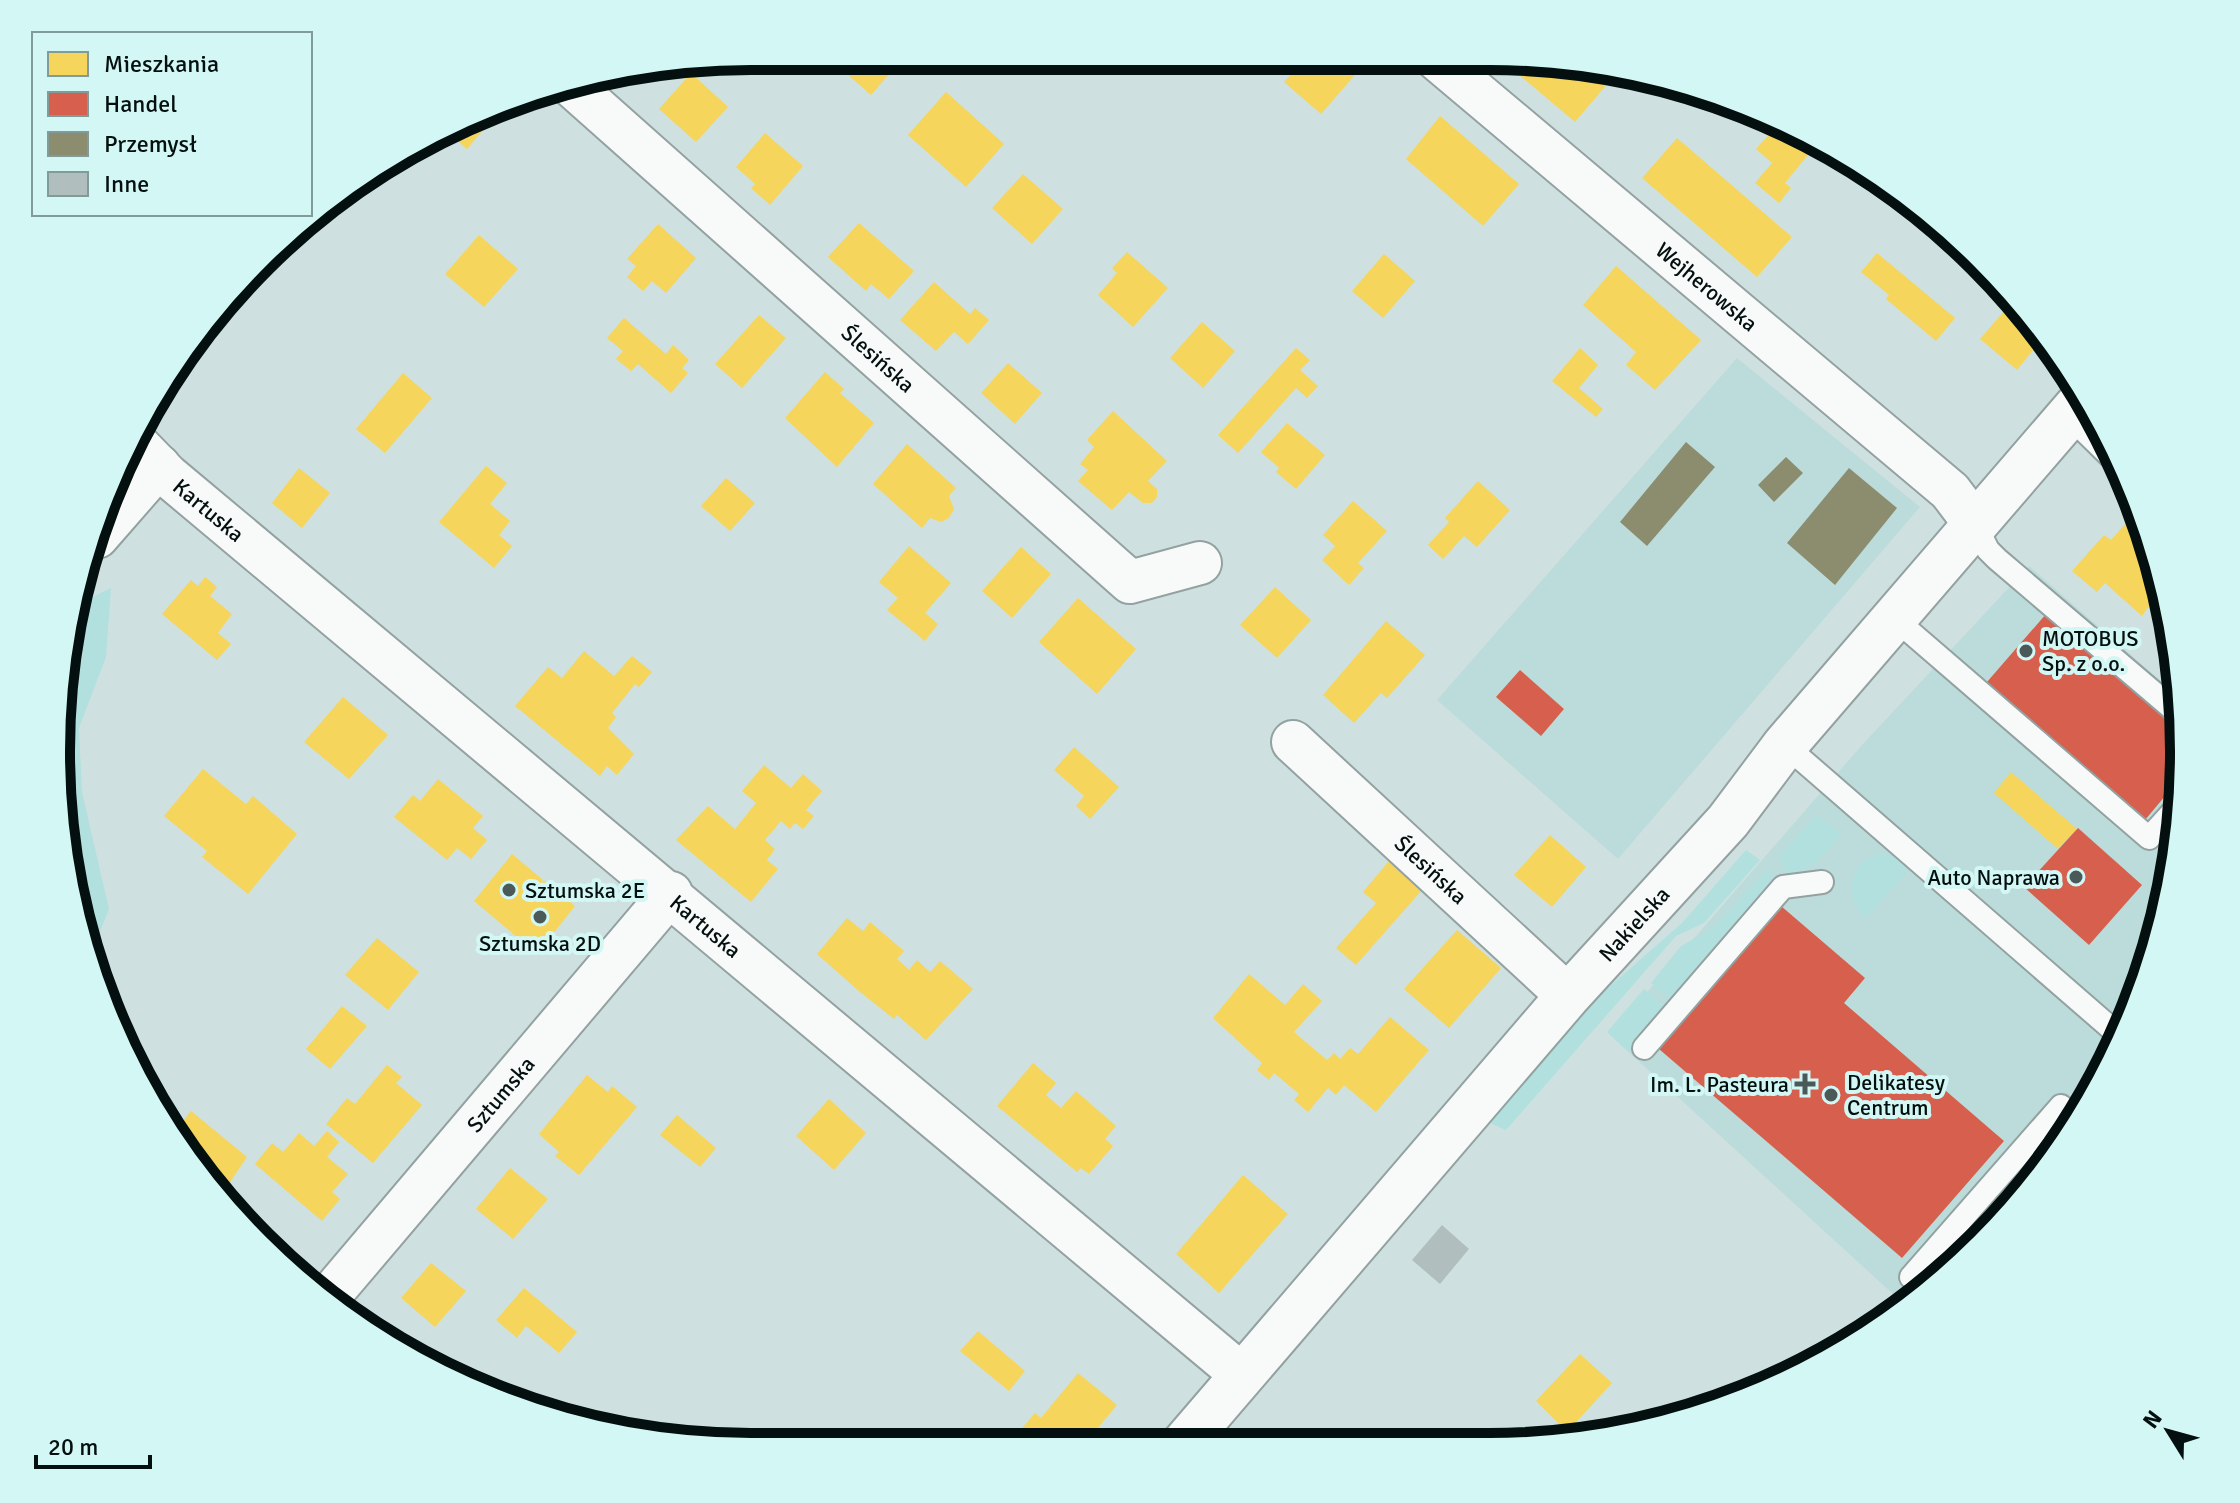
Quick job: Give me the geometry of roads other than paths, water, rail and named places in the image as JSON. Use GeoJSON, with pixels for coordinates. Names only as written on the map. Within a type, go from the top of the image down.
{"type":"FeatureCollection","features":[{"type":"Feature","properties":{"kind":"main road","name":"Nakielska"},"geometry":{"type":"LineString","coordinates":[[1193,1433],[1568,996],[1728,821],[1785,745],[2077,407]]}},
{"type":"Feature","properties":{"kind":"street","name":"Wejherowska"},"geometry":{"type":"LineString","coordinates":[[1450,70],[1950,491],[1975,524]]}},
{"type":"Feature","properties":{"kind":"street","name":"Ślesińska"},"geometry":{"type":"LineString","coordinates":[[579,92],[1130,582],[1200,563]]}},
{"type":"Feature","properties":{"kind":"street"},"geometry":{"type":"LineString","coordinates":[[118,502],[146,454]]}},
{"type":"Feature","properties":{"kind":"street","name":"Kartuska"},"geometry":{"type":"LineString","coordinates":[[146,454],[1242,1375]]}},
{"type":"Feature","properties":{"kind":"street","name":"Ślesińska"},"geometry":{"type":"LineString","coordinates":[[1293,742],[1568,996]]}},
{"type":"Feature","properties":{"kind":"street","name":"Sztumska"},"geometry":{"type":"LineString","coordinates":[[334,1290],[671,893]]}},
{"type":"Feature","properties":{"kind":"lane"},"geometry":{"type":"LineString","coordinates":[[1975,524],[1988,550],[1997,559],[2169,705]]}},
{"type":"Feature","properties":{"kind":"lane"},"geometry":{"type":"LineString","coordinates":[[1894,618],[2149,838],[2166,819]]}},
{"type":"Feature","properties":{"kind":"lane"},"geometry":{"type":"LineString","coordinates":[[1785,745],[2111,1028]]}},
{"type":"Feature","properties":{"kind":"lane"},"geometry":{"type":"LineString","coordinates":[[1644,1048],[1783,887],[1822,882]]}},
{"type":"Feature","properties":{"kind":"lane"},"geometry":{"type":"LineString","coordinates":[[1911,1277],[2061,1106]]}},
{"type":"Feature","properties":{"kind":"place","name":"MOTOBUS Sp. z o.o."},"geometry":{"type":"Point","coordinates":[2026,651]}},
{"type":"Feature","properties":{"kind":"place","name":"Auto Naprawa"},"geometry":{"type":"Point","coordinates":[2076,877]}},
{"type":"Feature","properties":{"kind":"place","name":"Sztumska 2E"},"geometry":{"type":"Point","coordinates":[509,890]}},
{"type":"Feature","properties":{"kind":"place","name":"Sztumska 2D"},"geometry":{"type":"Point","coordinates":[540,917]}},
{"type":"Feature","properties":{"kind":"place","name":"Im. L. Pasteura"},"geometry":{"type":"Point","coordinates":[1805,1084]}},
{"type":"Feature","properties":{"kind":"place","name":"Delikatesy Centrum"},"geometry":{"type":"Point","coordinates":[1831,1095]}}]}
